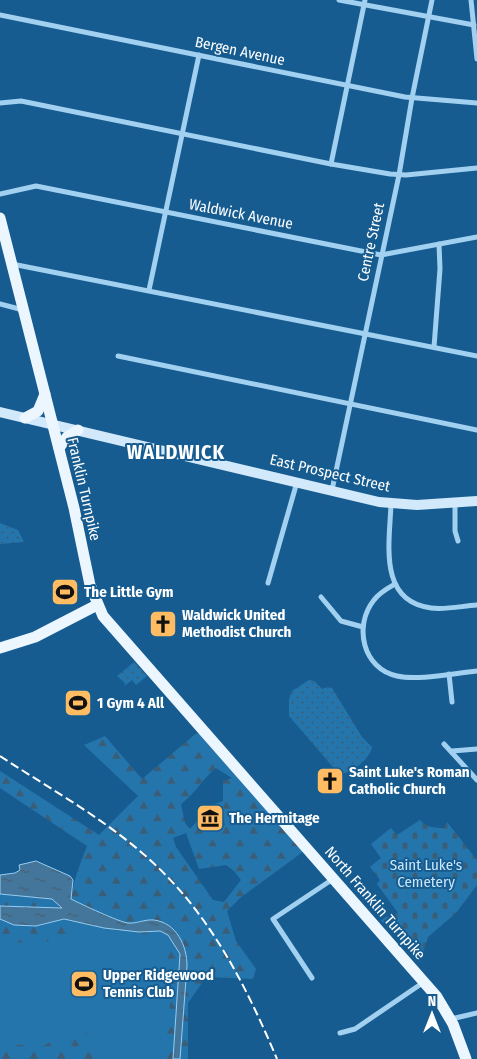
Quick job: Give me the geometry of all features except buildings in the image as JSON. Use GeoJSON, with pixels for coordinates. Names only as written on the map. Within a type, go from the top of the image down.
{"type":"FeatureCollection","features":[{"type":"Feature","properties":{"kind":"main road","name":"Franklin Turnpike"},"geometry":{"type":"LineString","coordinates":[[0,218],[59,448],[90,585],[104,616],[205,733]]}},
{"type":"Feature","properties":{"kind":"main road"},"geometry":{"type":"LineString","coordinates":[[25,418],[38,411],[45,393]]}},
{"type":"Feature","properties":{"kind":"main road"},"geometry":{"type":"LineString","coordinates":[[59,448],[67,437],[78,430]]}},
{"type":"Feature","properties":{"kind":"main road"},"geometry":{"type":"LineString","coordinates":[[1,647],[35,637],[98,605]]}},
{"type":"Feature","properties":{"kind":"main road","name":"North Franklin Turnpike"},"geometry":{"type":"LineString","coordinates":[[205,733],[437,996],[451,1019],[466,1059]]}},
{"type":"Feature","properties":{"kind":"street"},"geometry":{"type":"LineString","coordinates":[[338,0],[365,3],[429,18],[474,25]]}},
{"type":"Feature","properties":{"kind":"street","name":"Centre Street"},"geometry":{"type":"LineString","coordinates":[[332,490],[399,176],[412,98],[432,0]]}},
{"type":"Feature","properties":{"kind":"street"},"geometry":{"type":"LineString","coordinates":[[472,0],[477,59]]}},
{"type":"Feature","properties":{"kind":"street"},"geometry":{"type":"LineString","coordinates":[[331,164],[365,3]]}},
{"type":"Feature","properties":{"kind":"street","name":"Bergen Avenue"},"geometry":{"type":"LineString","coordinates":[[0,15],[412,98],[477,102]]}},
{"type":"Feature","properties":{"kind":"street"},"geometry":{"type":"LineString","coordinates":[[149,290],[199,55]]}},
{"type":"Feature","properties":{"kind":"street"},"geometry":{"type":"LineString","coordinates":[[0,103],[21,101],[399,176],[477,168]]}},
{"type":"Feature","properties":{"kind":"street","name":"Waldwick Avenue"},"geometry":{"type":"LineString","coordinates":[[0,194],[36,186],[381,254],[477,237]]}},
{"type":"Feature","properties":{"kind":"street"},"geometry":{"type":"LineString","coordinates":[[434,347],[440,278],[439,244]]}},
{"type":"Feature","properties":{"kind":"street"},"geometry":{"type":"LineString","coordinates":[[12,264],[477,356]]}},
{"type":"Feature","properties":{"kind":"street"},"geometry":{"type":"LineString","coordinates":[[0,304],[24,310]]}},
{"type":"Feature","properties":{"kind":"street"},"geometry":{"type":"LineString","coordinates":[[118,356],[477,430]]}},
{"type":"Feature","properties":{"kind":"street","name":"East Prospect Street"},"geometry":{"type":"LineString","coordinates":[[0,412],[379,502],[417,505],[477,501]]}},
{"type":"Feature","properties":{"kind":"street"},"geometry":{"type":"LineString","coordinates":[[268,583],[297,481]]}},
{"type":"Feature","properties":{"kind":"street"},"geometry":{"type":"LineString","coordinates":[[391,503],[389,556],[395,584],[408,600],[425,607],[444,608],[477,605]]}},
{"type":"Feature","properties":{"kind":"street"},"geometry":{"type":"LineString","coordinates":[[454,503],[455,531],[458,541]]}},
{"type":"Feature","properties":{"kind":"street"},"geometry":{"type":"LineString","coordinates":[[395,584],[374,599],[366,615],[364,628],[367,653],[381,670],[398,677],[477,671]]}},
{"type":"Feature","properties":{"kind":"street"},"geometry":{"type":"LineString","coordinates":[[321,597],[328,609],[341,621],[364,628]]}},
{"type":"Feature","properties":{"kind":"street"},"geometry":{"type":"LineString","coordinates":[[448,674],[452,702]]}},
{"type":"Feature","properties":{"kind":"street"},"geometry":{"type":"LineString","coordinates":[[444,744],[477,780]]}},
{"type":"Feature","properties":{"kind":"street"},"geometry":{"type":"LineString","coordinates":[[452,751],[477,749]]}},
{"type":"Feature","properties":{"kind":"street"},"geometry":{"type":"LineString","coordinates":[[312,978],[273,919],[333,879]]}},
{"type":"Feature","properties":{"kind":"street"},"geometry":{"type":"LineString","coordinates":[[340,1033],[355,1030],[424,982]]}},
{"type":"Feature","properties":{"kind":"street"},"geometry":{"type":"LineString","coordinates":[[451,1019],[477,1014]]}},
{"type":"Feature","properties":{"kind":"green space"},"geometry":{"type":"Polygon","coordinates":[[[0,523],[18,530],[24,542],[0,544],[0,523]]]}},
{"type":"Feature","properties":{"kind":"green space"},"geometry":{"type":"Polygon","coordinates":[[[134,662],[147,676],[136,685],[132,680],[124,686],[125,683],[117,676],[134,662]]]}},
{"type":"Feature","properties":{"kind":"green space"},"geometry":{"type":"Polygon","coordinates":[[[309,680],[314,681],[322,689],[332,688],[362,737],[372,747],[364,761],[354,769],[339,774],[289,716],[289,699],[292,691],[309,680]]]}},
{"type":"Feature","properties":{"kind":"green space"},"geometry":{"type":"Polygon","coordinates":[[[199,731],[304,851],[240,898],[227,911],[236,941],[256,969],[253,979],[206,977],[188,1003],[188,1059],[0,1059],[0,919],[13,924],[27,926],[40,926],[59,920],[71,922],[71,901],[74,883],[87,846],[0,788],[0,771],[99,835],[138,796],[84,745],[105,736],[142,779],[199,731]],[[216,768],[181,804],[185,823],[190,829],[203,817],[205,820],[209,819],[210,822],[207,823],[210,831],[225,825],[223,818],[218,820],[212,805],[223,801],[223,781],[232,778],[216,768]],[[186,833],[173,838],[176,847],[213,900],[224,902],[241,880],[226,865],[199,869],[186,833]]]}},
{"type":"Feature","properties":{"kind":"green space","name":"Saint Luke's Cemetery"},"geometry":{"type":"Polygon","coordinates":[[[420,820],[427,826],[437,828],[444,828],[447,822],[477,860],[477,885],[456,913],[428,937],[420,962],[381,921],[398,913],[377,884],[380,880],[370,867],[381,858],[371,844],[391,828],[397,835],[420,820]]]}},
{"type":"Feature","properties":{"kind":"green space"},"geometry":{"type":"Polygon","coordinates":[[[0,894],[52,899],[63,908],[0,906],[0,894]]]}},
{"type":"Feature","properties":{"kind":"green space","name":"Upper Ridgewood Tennis Club"},"geometry":{"type":"Polygon","coordinates":[[[74,925],[167,937],[170,1017],[162,1059],[99,1059],[98,1035],[72,1031],[41,1047],[11,1044],[0,1030],[0,950],[13,943],[63,941],[74,925]]]}},
{"type":"Feature","properties":{"kind":"water"},"geometry":{"type":"Polygon","coordinates":[[[36,861],[70,876],[73,880],[71,899],[123,922],[131,923],[154,920],[162,922],[175,931],[183,943],[187,958],[180,1059],[173,1059],[180,954],[168,935],[160,931],[139,932],[104,928],[64,919],[36,926],[14,925],[0,919],[0,906],[62,908],[52,899],[0,894],[0,875],[15,873],[20,870],[19,865],[36,861]]]}},
{"type":"Feature","properties":{"kind":"railway"},"geometry":{"type":"LineString","coordinates":[[0,756],[107,826],[141,852],[164,874],[185,897],[221,947],[237,974],[277,1059]]}},
{"type":"Feature","properties":{"kind":"place","name":"The Little Gym"},"geometry":{"type":"Point","coordinates":[65,592]}},
{"type":"Feature","properties":{"kind":"place","name":"Waldwick United Methodist Church"},"geometry":{"type":"Point","coordinates":[163,624]}},
{"type":"Feature","properties":{"kind":"place","name":"1 Gym 4 All"},"geometry":{"type":"Point","coordinates":[78,703]}},
{"type":"Feature","properties":{"kind":"place","name":"Saint Luke's Roman Catholic Church"},"geometry":{"type":"Point","coordinates":[330,781]}},
{"type":"Feature","properties":{"kind":"place","name":"The Hermitage"},"geometry":{"type":"Point","coordinates":[210,818]}},
{"type":"Feature","properties":{"kind":"place","name":"Upper Ridgewood Tennis Club"},"geometry":{"type":"Point","coordinates":[84,984]}},
{"type":"Feature","properties":{"kind":"district","name":"WALDWICK"},"geometry":{"type":"Point","coordinates":[176,452]}}]}
